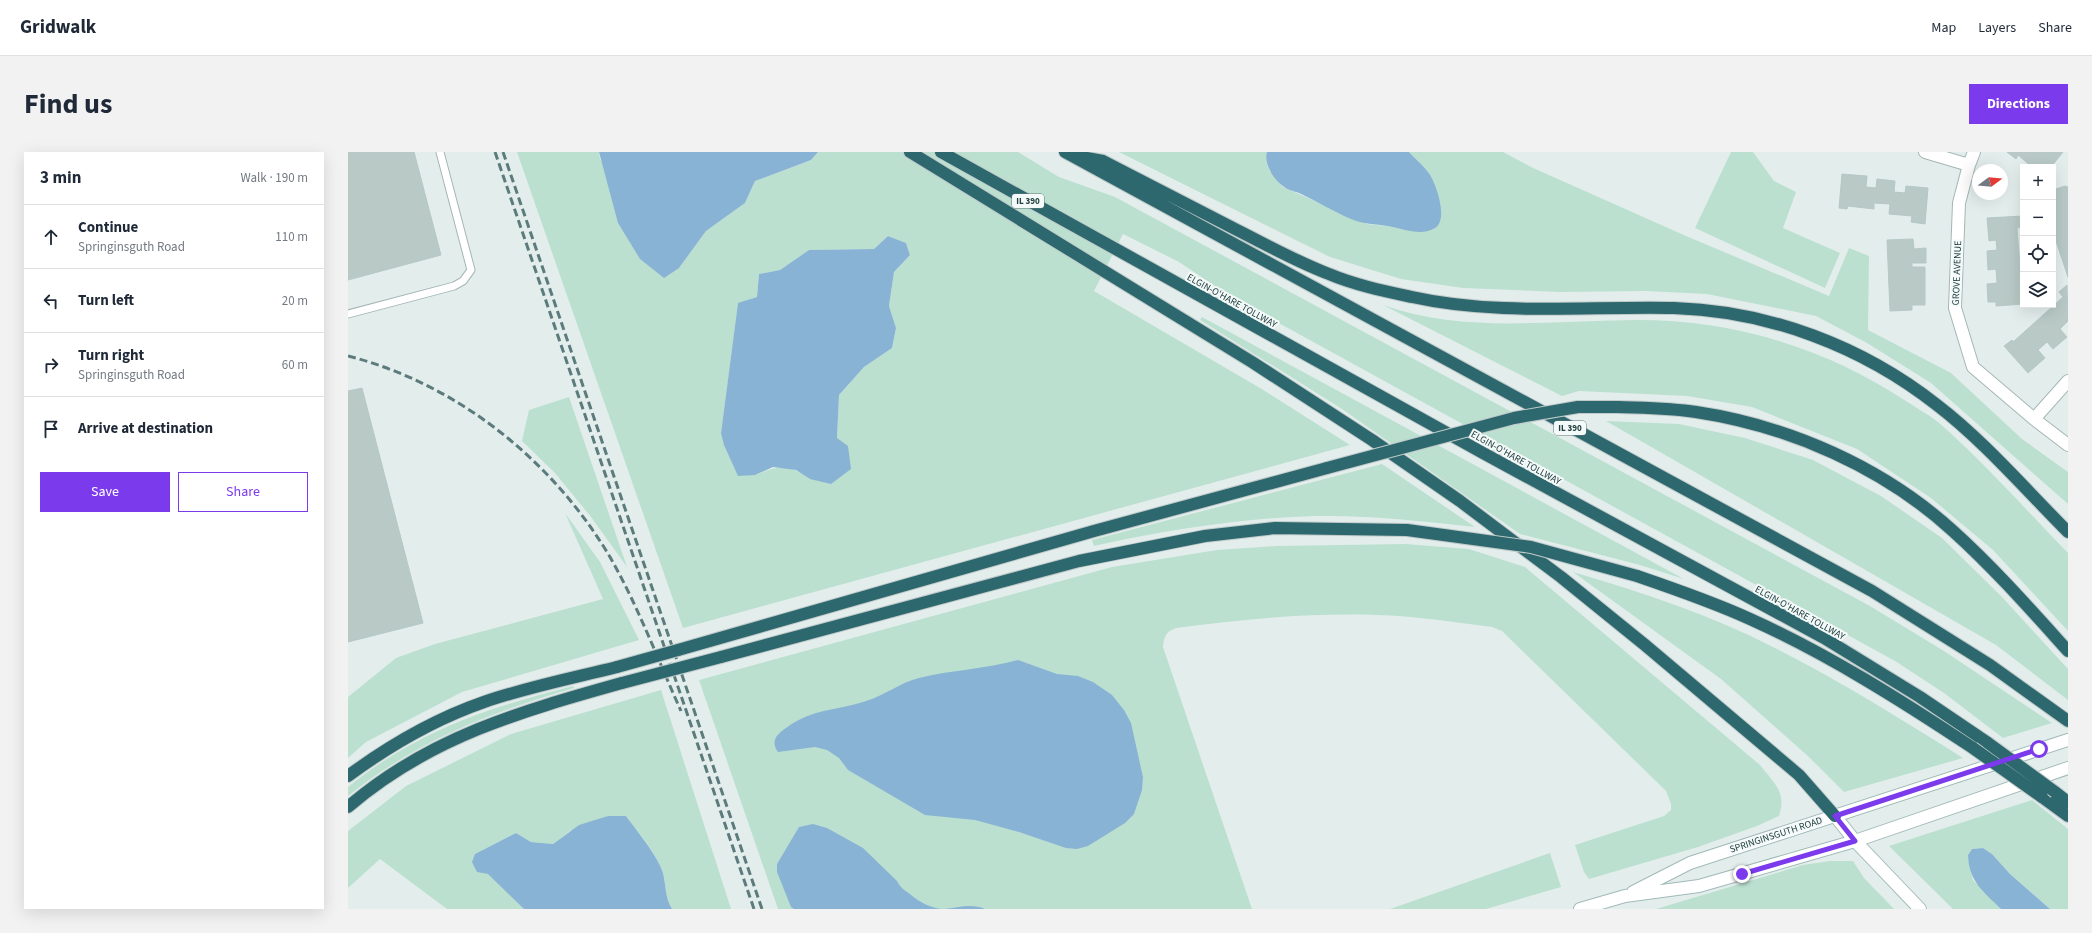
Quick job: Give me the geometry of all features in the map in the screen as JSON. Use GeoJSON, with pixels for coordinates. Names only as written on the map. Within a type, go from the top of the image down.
{"type":"FeatureCollection","features":[{"type":"Feature","properties":{"kind":"highway"},"geometry":{"type":"LineString","coordinates":[[910,152],[1259,366],[1372,440],[1460,501],[1561,577],[1651,650],[1799,775],[1835,816]]}},
{"type":"Feature","properties":{"kind":"highway","name":"ELGIN-O'HARE TOLLWAY"},"geometry":{"type":"LineString","coordinates":[[941,152],[1483,454],[1824,638],[1920,697],[1988,743],[2068,802]]}},
{"type":"Feature","properties":{"kind":"highway"},"geometry":{"type":"LineString","coordinates":[[1068,153],[1104,161],[1285,254],[1330,275],[1368,287],[1414,298],[1463,306],[1504,309],[1674,308],[1704,310],[1770,322],[1810,334],[1849,350],[1885,369],[1937,405],[1970,434],[2068,532]]}},
{"type":"Feature","properties":{"kind":"highway","name":"IL 390"},"geometry":{"type":"LineString","coordinates":[[1068,153],[1872,591],[1990,665],[2067,720]]}},
{"type":"Feature","properties":{"kind":"highway"},"geometry":{"type":"LineString","coordinates":[[348,776],[395,744],[435,722],[505,695],[617,667],[715,640],[1094,531],[1326,468],[1514,418],[1578,408],[1618,407],[1695,412],[1733,418],[1808,442],[1860,466],[1912,498],[1952,530],[2002,579],[2068,650]]}},
{"type":"Feature","properties":{"kind":"highway"},"geometry":{"type":"LineString","coordinates":[[348,807],[388,777],[468,732],[510,716],[721,656],[1079,561],[1197,537],[1275,528],[1407,530],[1531,547],[1636,576],[1713,603],[1785,637],[1854,673],[1923,715],[1973,748],[2068,816]]}},
{"type":"Feature","properties":{"kind":"street"},"geometry":{"type":"LineString","coordinates":[[1925,152],[1969,165]]}},
{"type":"Feature","properties":{"kind":"street","name":"GROVE AVENUE"},"geometry":{"type":"LineString","coordinates":[[1974,152],[1959,203],[1955,308],[1973,367],[2034,419],[2068,445]]}},
{"type":"Feature","properties":{"kind":"street"},"geometry":{"type":"LineString","coordinates":[[2034,419],[2068,381]]}},
{"type":"Feature","properties":{"kind":"street","name":"SPRINGINSGUTH ROAD"},"geometry":{"type":"LineString","coordinates":[[1625,896],[1690,863],[2068,740]]}},
{"type":"Feature","properties":{"kind":"street","name":"SPRINGINSGUTH ROAD"},"geometry":{"type":"LineString","coordinates":[[1580,909],[1625,896],[1699,886],[1855,841],[2068,768]]}},
{"type":"Feature","properties":{"kind":"street"},"geometry":{"type":"LineString","coordinates":[[1835,816],[1855,841],[1920,909]]}},
{"type":"Feature","properties":{"kind":"lane"},"geometry":{"type":"LineString","coordinates":[[348,314],[454,286],[468,277],[471,270],[440,152]]}},
{"type":"Feature","properties":{"kind":"green space"},"geometry":{"type":"Polygon","coordinates":[[[517,152],[599,152],[600,159],[679,268],[706,231],[745,203],[755,181],[811,160],[818,152],[1018,152],[1059,177],[1115,197],[1870,606],[1944,651],[2052,723],[2003,738],[1944,693],[1895,661],[1233,298],[1179,262],[1123,234],[1094,291],[1260,388],[1350,445],[683,628],[517,152]],[[888,236],[874,249],[809,250],[780,270],[759,274],[757,297],[738,304],[721,433],[755,475],[771,469],[784,468],[796,471],[810,479],[837,439],[839,395],[864,367],[892,348],[896,328],[889,306],[894,272],[910,255],[906,243],[888,236]]]}},
{"type":"Feature","properties":{"kind":"green space"},"geometry":{"type":"Polygon","coordinates":[[[1119,152],[1267,152],[1266,157],[1270,171],[1283,187],[1367,224],[1415,231],[1426,231],[1429,173],[1409,152],[1503,152],[1531,167],[1686,236],[1829,296],[1849,248],[1869,256],[1868,330],[1951,373],[2022,439],[2068,472],[2068,504],[1931,383],[1867,343],[1816,316],[1707,294],[1645,291],[1561,292],[1463,288],[1401,279],[1330,257],[1119,152]]]}},
{"type":"Feature","properties":{"kind":"green space"},"geometry":{"type":"Polygon","coordinates":[[[1731,152],[1753,152],[1774,181],[1796,192],[1783,228],[1840,253],[1825,288],[1695,228],[1731,152]]]}},
{"type":"Feature","properties":{"kind":"green space"},"geometry":{"type":"Polygon","coordinates":[[[1383,305],[1413,314],[1445,320],[1477,322],[1541,323],[1638,320],[1674,321],[1709,325],[1778,341],[1811,352],[1844,366],[1875,382],[1938,422],[1988,469],[2068,553],[2068,631],[1993,550],[1931,498],[1857,449],[1752,407],[1687,396],[1579,391],[1562,396],[1383,305]]]}},
{"type":"Feature","properties":{"kind":"green space"},"geometry":{"type":"Polygon","coordinates":[[[1202,317],[1684,579],[1640,565],[1520,534],[1342,409],[1200,320],[1202,317]]]}},
{"type":"Feature","properties":{"kind":"green space"},"geometry":{"type":"Polygon","coordinates":[[[569,397],[627,567],[591,517],[555,473],[522,441],[529,410],[569,397]]]}},
{"type":"Feature","properties":{"kind":"green space"},"geometry":{"type":"Polygon","coordinates":[[[1606,421],[1679,424],[1745,438],[1813,460],[1881,496],[1942,538],[2002,597],[2068,669],[2068,700],[1996,645],[1606,421]]]}},
{"type":"Feature","properties":{"kind":"green space"},"geometry":{"type":"Polygon","coordinates":[[[1382,464],[1475,527],[1375,517],[1315,516],[1232,522],[1176,530],[1094,546],[1092,540],[1382,464]]]}},
{"type":"Feature","properties":{"kind":"green space"},"geometry":{"type":"Polygon","coordinates":[[[565,513],[600,562],[639,640],[462,692],[366,742],[348,758],[348,697],[396,658],[435,644],[603,599],[565,513]]]}},
{"type":"Feature","properties":{"kind":"green space"},"geometry":{"type":"Polygon","coordinates":[[[1405,544],[1469,549],[1525,567],[1760,765],[1778,788],[1781,800],[1779,816],[1757,826],[1698,847],[1589,879],[1584,872],[1575,845],[1664,816],[1671,810],[1671,804],[1666,791],[1502,631],[1492,627],[1391,616],[1326,615],[1251,619],[1176,628],[1166,635],[1163,647],[1252,909],[778,909],[699,680],[1112,567],[1217,550],[1276,546],[1405,544]]]}},
{"type":"Feature","properties":{"kind":"green space"},"geometry":{"type":"Polygon","coordinates":[[[1573,572],[1676,605],[1751,636],[1847,687],[1963,758],[1844,792],[1809,757],[1721,679],[1573,572]]]}},
{"type":"Feature","properties":{"kind":"green space"},"geometry":{"type":"Polygon","coordinates":[[[573,686],[574,688],[484,718],[455,730],[401,759],[374,776],[348,796],[348,787],[401,750],[428,736],[455,723],[512,703],[573,686]]]}},
{"type":"Feature","properties":{"kind":"green space"},"geometry":{"type":"Polygon","coordinates":[[[661,690],[731,909],[672,909],[668,900],[663,873],[660,866],[647,843],[626,816],[608,816],[570,831],[553,844],[531,842],[516,833],[475,854],[488,873],[524,909],[447,909],[380,859],[348,888],[348,831],[406,786],[511,734],[661,690]]]}},
{"type":"Feature","properties":{"kind":"green space"},"geometry":{"type":"Polygon","coordinates":[[[2032,800],[2068,829],[2068,909],[2050,909],[2010,874],[1992,854],[1983,848],[1972,849],[1968,855],[1973,880],[2001,909],[1953,909],[1889,846],[2032,800]]]}},
{"type":"Feature","properties":{"kind":"green space"},"geometry":{"type":"Polygon","coordinates":[[[1550,853],[1561,887],[1486,909],[1390,909],[1550,853]]]}},
{"type":"Feature","properties":{"kind":"green space"},"geometry":{"type":"Polygon","coordinates":[[[1830,861],[1853,861],[1864,878],[1894,909],[1656,909],[1803,865],[1830,861]]]}},
{"type":"Feature","properties":{"kind":"water"},"geometry":{"type":"Polygon","coordinates":[[[599,152],[818,152],[811,160],[755,181],[745,203],[706,231],[679,268],[664,278],[640,259],[618,223],[599,152]]]}},
{"type":"Feature","properties":{"kind":"water"},"geometry":{"type":"Polygon","coordinates":[[[1267,152],[1409,152],[1426,169],[1434,184],[1441,209],[1439,224],[1430,231],[1418,232],[1364,223],[1351,219],[1285,187],[1276,180],[1268,166],[1266,156],[1267,152]]]}},
{"type":"Feature","properties":{"kind":"water"},"geometry":{"type":"Polygon","coordinates":[[[888,236],[906,243],[910,255],[894,272],[889,306],[896,328],[892,348],[864,367],[839,395],[837,438],[848,446],[851,469],[831,484],[810,479],[796,470],[773,467],[755,475],[738,476],[724,445],[721,433],[738,303],[757,297],[759,274],[780,270],[809,250],[874,249],[888,236]]]}},
{"type":"Feature","properties":{"kind":"water"},"geometry":{"type":"Polygon","coordinates":[[[1018,660],[1057,674],[1078,676],[1093,682],[1112,695],[1124,710],[1131,723],[1143,777],[1142,790],[1134,814],[1125,823],[1088,846],[1077,849],[1066,848],[1019,832],[975,820],[925,815],[848,770],[839,758],[827,750],[815,747],[778,752],[776,748],[775,741],[777,735],[796,722],[815,713],[873,699],[919,678],[1018,660]]]}},
{"type":"Feature","properties":{"kind":"water"},"geometry":{"type":"Polygon","coordinates":[[[608,816],[626,816],[647,844],[657,859],[663,873],[668,900],[672,909],[524,909],[488,874],[477,872],[472,862],[475,854],[516,833],[531,842],[553,844],[579,825],[608,816]]]}},
{"type":"Feature","properties":{"kind":"water"},"geometry":{"type":"Polygon","coordinates":[[[813,824],[827,828],[863,848],[897,881],[901,887],[917,900],[935,908],[944,909],[794,909],[791,907],[777,872],[777,864],[799,827],[813,824]]]}},
{"type":"Feature","properties":{"kind":"water"},"geometry":{"type":"Polygon","coordinates":[[[1983,848],[1992,854],[2010,874],[2050,909],[2001,909],[1978,885],[1971,872],[1968,855],[1972,849],[1983,848]]]}},
{"type":"Feature","properties":{"kind":"water"},"geometry":{"type":"Polygon","coordinates":[[[975,906],[985,909],[944,909],[975,906]]]}},
{"type":"Feature","properties":{"kind":"building"},"geometry":{"type":"Polygon","coordinates":[[[348,152],[414,152],[441,255],[348,280],[348,152]]]}},
{"type":"Feature","properties":{"kind":"building"},"geometry":{"type":"Polygon","coordinates":[[[2007,152],[2063,152],[2053,164],[2028,164],[2018,155],[2016,159],[2007,152]]]}},
{"type":"Feature","properties":{"kind":"building"},"geometry":{"type":"Polygon","coordinates":[[[1842,174],[1867,176],[1866,187],[1876,188],[1877,179],[1895,181],[1894,192],[1905,193],[1906,186],[1928,188],[1925,224],[1911,222],[1912,216],[1889,214],[1890,204],[1874,203],[1874,209],[1848,206],[1847,209],[1839,208],[1842,174]]]}},
{"type":"Feature","properties":{"kind":"building"},"geometry":{"type":"Polygon","coordinates":[[[2065,186],[2068,187],[2068,277],[2056,241],[2056,189],[2065,186]]]}},
{"type":"Feature","properties":{"kind":"building"},"geometry":{"type":"Polygon","coordinates":[[[2020,216],[2020,228],[2017,228],[2020,266],[2020,304],[1996,306],[1996,302],[1988,302],[1987,284],[1997,283],[1996,269],[1988,270],[1987,251],[1997,250],[1996,240],[1989,241],[1987,218],[2020,216]]]}},
{"type":"Feature","properties":{"kind":"building"},"geometry":{"type":"Polygon","coordinates":[[[1913,239],[1914,249],[1926,248],[1926,263],[1912,263],[1912,267],[1925,267],[1925,305],[1912,305],[1912,310],[1890,311],[1887,240],[1913,239]]]}},
{"type":"Feature","properties":{"kind":"building"},"geometry":{"type":"Polygon","coordinates":[[[2067,285],[2068,321],[2060,329],[2067,337],[2053,349],[2047,342],[2038,350],[2045,358],[2028,373],[2004,346],[2012,340],[2013,342],[2051,308],[2056,308],[2056,303],[2063,297],[2059,292],[2067,285]]]}},
{"type":"Feature","properties":{"kind":"building"},"geometry":{"type":"Polygon","coordinates":[[[362,388],[423,623],[348,642],[348,391],[362,388]]]}},
{"type":"Feature","properties":{"kind":"railway"},"geometry":{"type":"LineString","coordinates":[[495,152],[754,909]]}},
{"type":"Feature","properties":{"kind":"railway"},"geometry":{"type":"LineString","coordinates":[[503,152],[762,909]]}},
{"type":"Feature","properties":{"kind":"railway"},"geometry":{"type":"LineString","coordinates":[[348,356],[389,369],[427,386],[464,407],[499,431],[531,459],[560,489],[587,522],[610,557],[639,614],[681,711]]}},
{"type":"Feature","properties":{"kind":"route"},"geometry":{"type":"LineString","coordinates":[[1742,874],[1855,841],[1835,816],[2039,749]]}}]}
